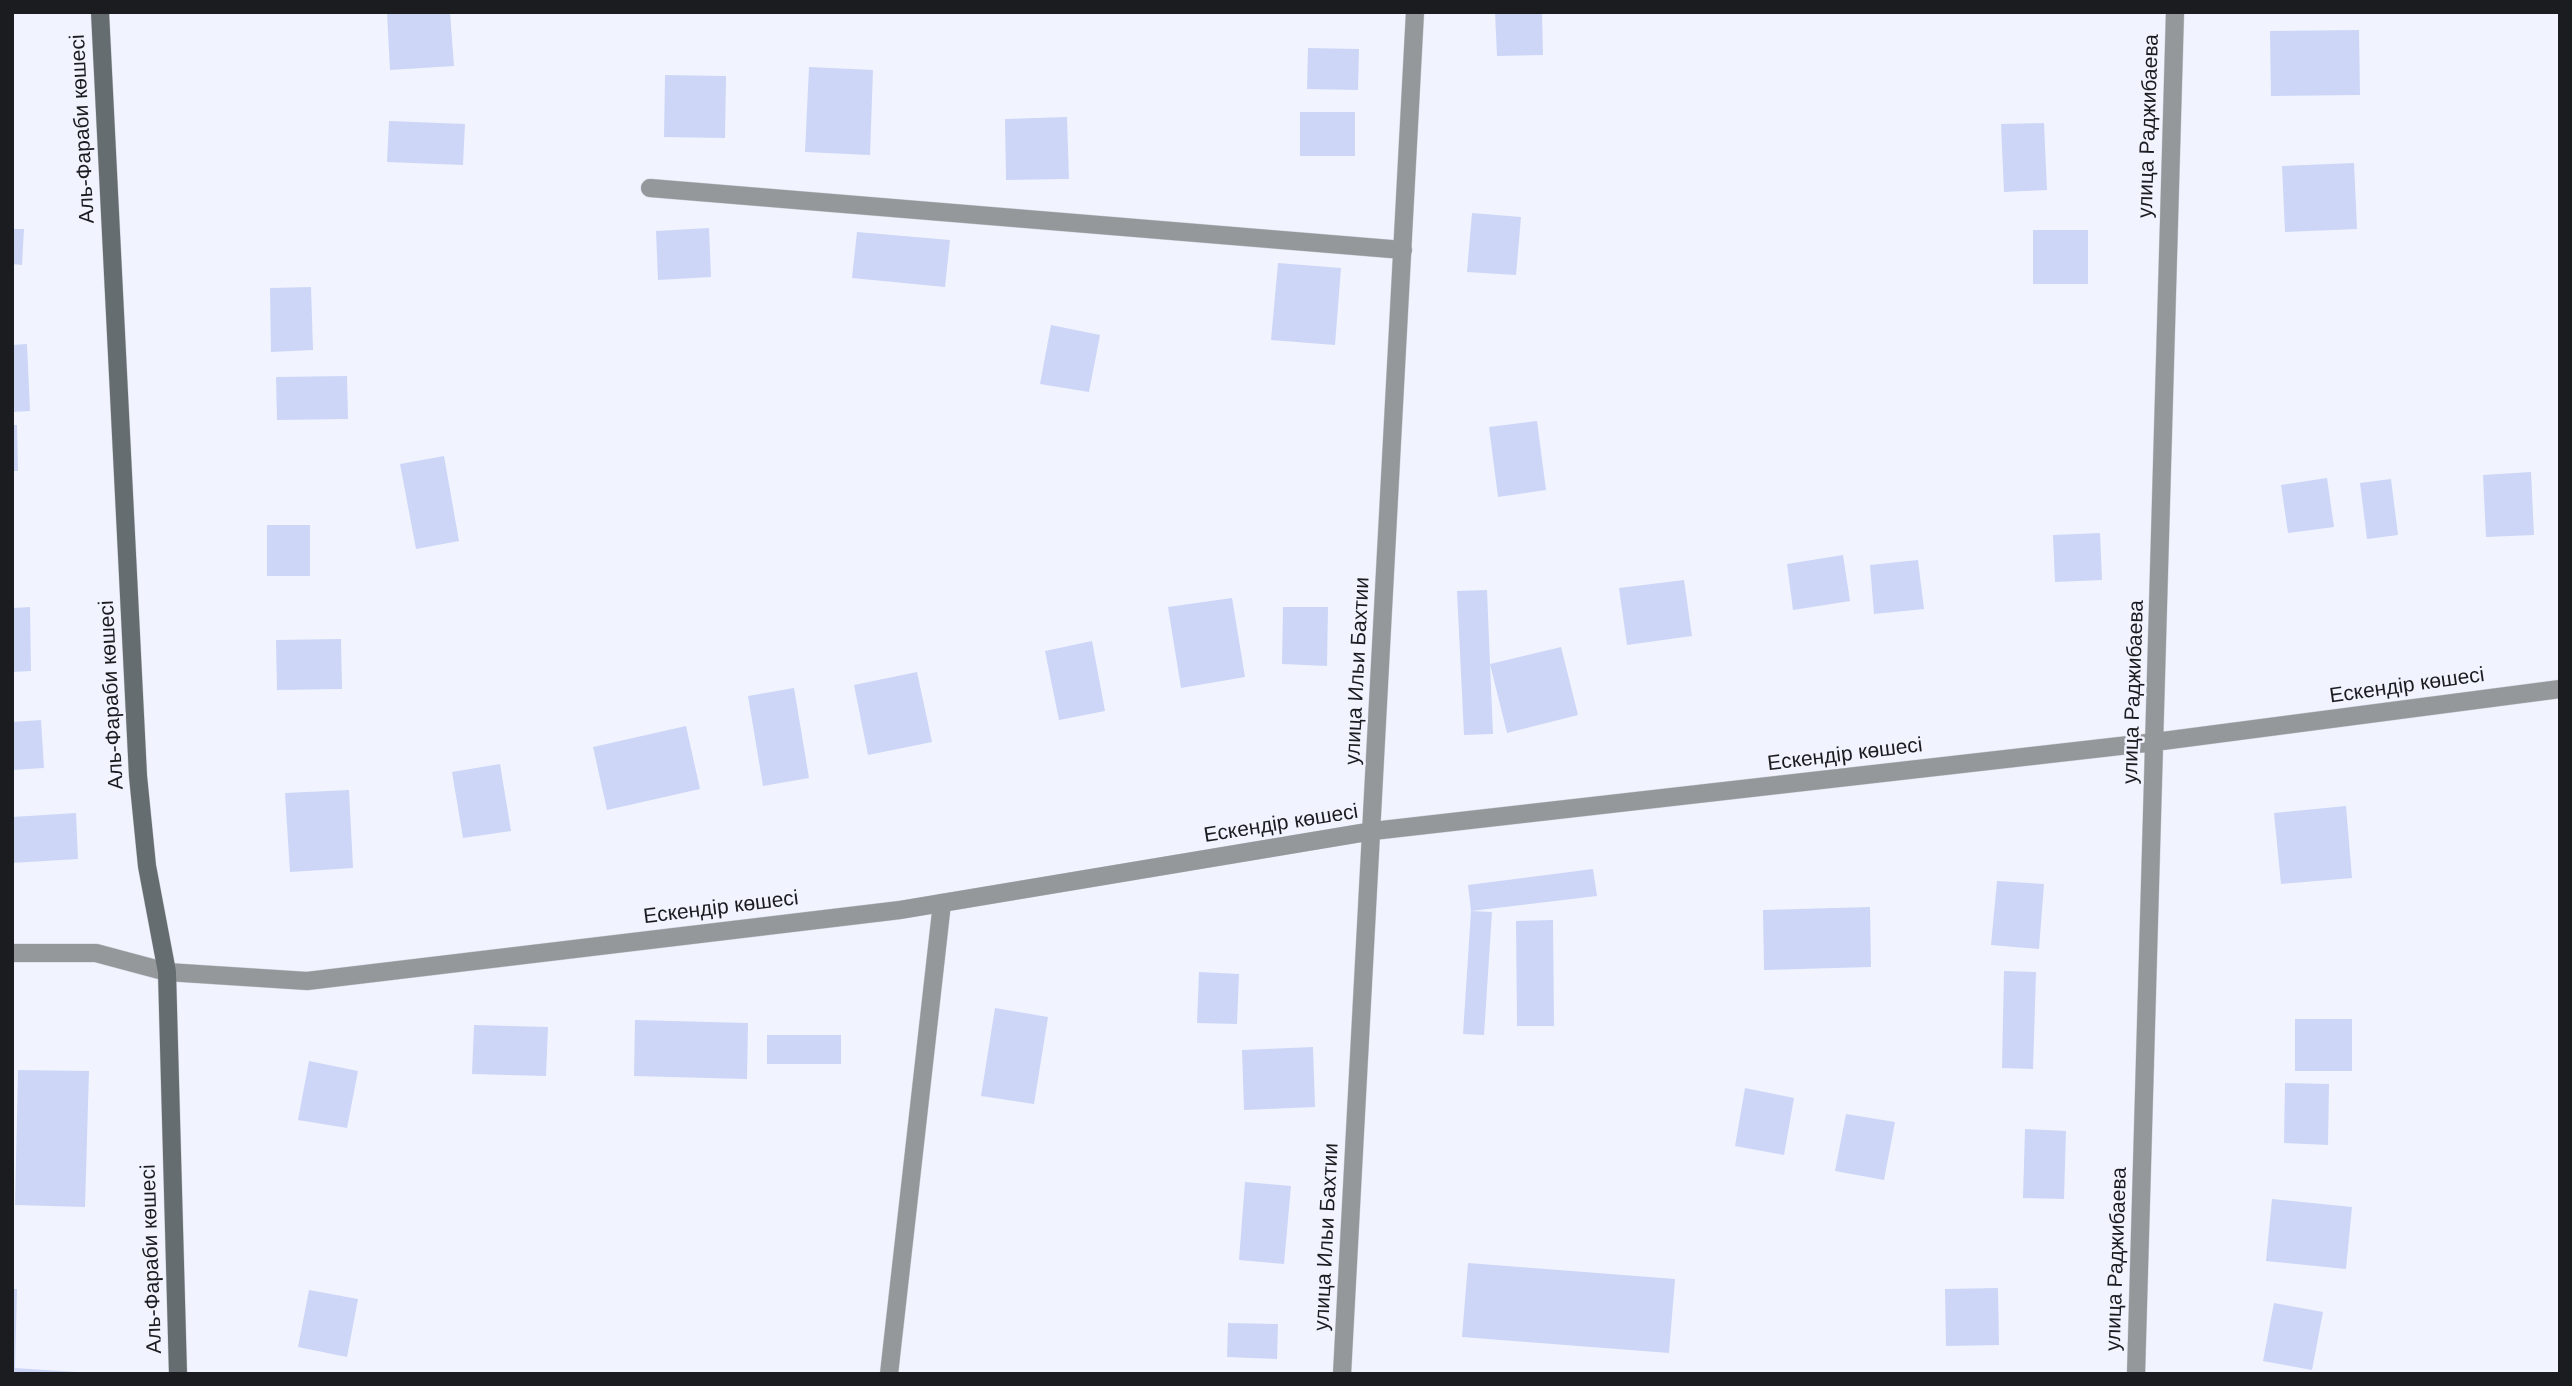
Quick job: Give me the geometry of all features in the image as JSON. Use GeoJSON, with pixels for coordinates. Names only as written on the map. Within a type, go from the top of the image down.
{"type":"FeatureCollection","features":[{"type":"Feature","properties":{"kind":"main road","name":"Аль-Фараби көшесі"},"geometry":{"type":"LineString","coordinates":[[100,12],[138,776],[147,866],[167,972],[178,1374]]}},
{"type":"Feature","properties":{"kind":"street","name":"улица Ильи Бахтии"},"geometry":{"type":"LineString","coordinates":[[1342,1374],[1415,12]]}},
{"type":"Feature","properties":{"kind":"street","name":"улица Раджибаева"},"geometry":{"type":"LineString","coordinates":[[2136,1374],[2175,12]]}},
{"type":"Feature","properties":{"kind":"street"},"geometry":{"type":"LineString","coordinates":[[650,188],[1403,250]]}},
{"type":"Feature","properties":{"kind":"street","name":"Ескендір көшесі"},"geometry":{"type":"LineString","coordinates":[[12,953],[96,953],[167,972],[307,981],[942,903],[1373,831],[2155,742],[2560,689]]}},
{"type":"Feature","properties":{"kind":"street"},"geometry":{"type":"LineString","coordinates":[[889,1374],[942,903]]}},
{"type":"Feature","properties":{"kind":"building"},"geometry":{"type":"Polygon","coordinates":[[[387,12],[450,12],[454,66],[390,70],[387,12]]]}},
{"type":"Feature","properties":{"kind":"building"},"geometry":{"type":"Polygon","coordinates":[[[1495,12],[1542,12],[1543,55],[1497,56],[1495,12]]]}},
{"type":"Feature","properties":{"kind":"building"},"geometry":{"type":"Polygon","coordinates":[[[2359,30],[2360,95],[2271,96],[2270,31],[2359,30]]]}},
{"type":"Feature","properties":{"kind":"building"},"geometry":{"type":"Polygon","coordinates":[[[1308,48],[1359,49],[1358,90],[1307,89],[1308,48]]]}},
{"type":"Feature","properties":{"kind":"building"},"geometry":{"type":"Polygon","coordinates":[[[809,67],[873,70],[870,155],[805,152],[809,67]]]}},
{"type":"Feature","properties":{"kind":"building"},"geometry":{"type":"Polygon","coordinates":[[[665,75],[726,76],[725,138],[664,137],[665,75]]]}},
{"type":"Feature","properties":{"kind":"building"},"geometry":{"type":"Polygon","coordinates":[[[1300,112],[1355,112],[1355,156],[1300,156],[1300,112]]]}},
{"type":"Feature","properties":{"kind":"building"},"geometry":{"type":"Polygon","coordinates":[[[1067,117],[1069,179],[1006,180],[1005,119],[1067,117]]]}},
{"type":"Feature","properties":{"kind":"building"},"geometry":{"type":"Polygon","coordinates":[[[389,121],[465,124],[463,165],[387,162],[389,121]]]}},
{"type":"Feature","properties":{"kind":"building"},"geometry":{"type":"Polygon","coordinates":[[[2044,123],[2047,190],[2004,192],[2001,124],[2044,123]]]}},
{"type":"Feature","properties":{"kind":"building"},"geometry":{"type":"Polygon","coordinates":[[[2354,163],[2357,229],[2285,232],[2282,166],[2354,163]]]}},
{"type":"Feature","properties":{"kind":"building"},"geometry":{"type":"Polygon","coordinates":[[[1472,213],[1521,217],[1516,275],[1467,272],[1472,213]]]}},
{"type":"Feature","properties":{"kind":"building"},"geometry":{"type":"Polygon","coordinates":[[[709,228],[711,277],[658,280],[656,231],[709,228]]]}},
{"type":"Feature","properties":{"kind":"building"},"geometry":{"type":"Polygon","coordinates":[[[12,229],[24,229],[22,265],[12,264],[12,229]]]}},
{"type":"Feature","properties":{"kind":"building"},"geometry":{"type":"Polygon","coordinates":[[[2033,230],[2088,230],[2088,284],[2033,284],[2033,230]]]}},
{"type":"Feature","properties":{"kind":"building"},"geometry":{"type":"Polygon","coordinates":[[[857,232],[950,240],[945,287],[852,278],[857,232]]]}},
{"type":"Feature","properties":{"kind":"building"},"geometry":{"type":"Polygon","coordinates":[[[1278,263],[1341,268],[1335,345],[1271,340],[1278,263]]]}},
{"type":"Feature","properties":{"kind":"building"},"geometry":{"type":"Polygon","coordinates":[[[311,287],[313,350],[271,352],[270,288],[311,287]]]}},
{"type":"Feature","properties":{"kind":"building"},"geometry":{"type":"Polygon","coordinates":[[[1051,325],[1100,335],[1089,392],[1040,384],[1051,325]]]}},
{"type":"Feature","properties":{"kind":"building"},"geometry":{"type":"Polygon","coordinates":[[[27,344],[30,411],[12,412],[12,345],[27,344]]]}},
{"type":"Feature","properties":{"kind":"building"},"geometry":{"type":"Polygon","coordinates":[[[347,376],[348,419],[277,420],[276,377],[347,376]]]}},
{"type":"Feature","properties":{"kind":"building"},"geometry":{"type":"Polygon","coordinates":[[[1537,421],[1546,490],[1498,497],[1489,427],[1537,421]]]}},
{"type":"Feature","properties":{"kind":"building"},"geometry":{"type":"Polygon","coordinates":[[[12,425],[17,425],[18,471],[12,471],[12,425]]]}},
{"type":"Feature","properties":{"kind":"building"},"geometry":{"type":"Polygon","coordinates":[[[444,456],[459,541],[416,549],[400,464],[444,456]]]}},
{"type":"Feature","properties":{"kind":"building"},"geometry":{"type":"Polygon","coordinates":[[[2531,472],[2534,535],[2486,537],[2483,475],[2531,472]]]}},
{"type":"Feature","properties":{"kind":"building"},"geometry":{"type":"Polygon","coordinates":[[[2327,478],[2334,527],[2288,533],[2281,485],[2327,478]]]}},
{"type":"Feature","properties":{"kind":"building"},"geometry":{"type":"Polygon","coordinates":[[[2391,479],[2398,535],[2367,539],[2360,483],[2391,479]]]}},
{"type":"Feature","properties":{"kind":"building"},"geometry":{"type":"Polygon","coordinates":[[[267,525],[310,525],[310,576],[267,576],[267,525]]]}},
{"type":"Feature","properties":{"kind":"building"},"geometry":{"type":"Polygon","coordinates":[[[2100,533],[2102,580],[2055,582],[2053,535],[2100,533]]]}},
{"type":"Feature","properties":{"kind":"building"},"geometry":{"type":"Polygon","coordinates":[[[1843,555],[1850,601],[1793,610],[1787,564],[1843,555]]]}},
{"type":"Feature","properties":{"kind":"building"},"geometry":{"type":"Polygon","coordinates":[[[1918,560],[1924,609],[1874,614],[1870,565],[1918,560]]]}},
{"type":"Feature","properties":{"kind":"building"},"geometry":{"type":"Polygon","coordinates":[[[1684,580],[1692,636],[1627,645],[1619,588],[1684,580]]]}},
{"type":"Feature","properties":{"kind":"building"},"geometry":{"type":"Polygon","coordinates":[[[1487,590],[1493,734],[1464,735],[1457,591],[1487,590]]]}},
{"type":"Feature","properties":{"kind":"building"},"geometry":{"type":"Polygon","coordinates":[[[1232,598],[1245,677],[1181,688],[1168,607],[1232,598]]]}},
{"type":"Feature","properties":{"kind":"building"},"geometry":{"type":"Polygon","coordinates":[[[30,607],[31,671],[12,672],[12,608],[30,607]]]}},
{"type":"Feature","properties":{"kind":"building"},"geometry":{"type":"Polygon","coordinates":[[[1283,607],[1328,607],[1327,666],[1282,664],[1283,607]]]}},
{"type":"Feature","properties":{"kind":"building"},"geometry":{"type":"Polygon","coordinates":[[[341,639],[342,689],[277,690],[276,640],[341,639]]]}},
{"type":"Feature","properties":{"kind":"building"},"geometry":{"type":"Polygon","coordinates":[[[1092,641],[1105,711],[1059,720],[1045,651],[1092,641]]]}},
{"type":"Feature","properties":{"kind":"building"},"geometry":{"type":"Polygon","coordinates":[[[1561,647],[1578,715],[1507,733],[1490,664],[1561,647]]]}},
{"type":"Feature","properties":{"kind":"building"},"geometry":{"type":"Polygon","coordinates":[[[917,672],[932,742],[868,755],[854,685],[917,672]]]}},
{"type":"Feature","properties":{"kind":"building"},"geometry":{"type":"Polygon","coordinates":[[[794,688],[809,778],[763,786],[748,696],[794,688]]]}},
{"type":"Feature","properties":{"kind":"building"},"geometry":{"type":"Polygon","coordinates":[[[41,720],[44,768],[12,770],[12,722],[41,720]]]}},
{"type":"Feature","properties":{"kind":"building"},"geometry":{"type":"Polygon","coordinates":[[[686,726],[700,789],[607,810],[593,747],[686,726]]]}},
{"type":"Feature","properties":{"kind":"building"},"geometry":{"type":"Polygon","coordinates":[[[500,764],[511,831],[463,838],[452,772],[500,764]]]}},
{"type":"Feature","properties":{"kind":"building"},"geometry":{"type":"Polygon","coordinates":[[[349,790],[353,868],[290,872],[285,793],[349,790]]]}},
{"type":"Feature","properties":{"kind":"building"},"geometry":{"type":"Polygon","coordinates":[[[2346,806],[2352,878],[2281,884],[2274,813],[2346,806]]]}},
{"type":"Feature","properties":{"kind":"building"},"geometry":{"type":"Polygon","coordinates":[[[76,813],[78,859],[12,863],[12,817],[76,813]]]}},
{"type":"Feature","properties":{"kind":"building"},"geometry":{"type":"Polygon","coordinates":[[[1593,869],[1597,896],[1471,911],[1468,885],[1593,869]]]}},
{"type":"Feature","properties":{"kind":"building"},"geometry":{"type":"Polygon","coordinates":[[[1997,881],[2044,884],[2039,949],[1991,945],[1997,881]]]}},
{"type":"Feature","properties":{"kind":"building"},"geometry":{"type":"Polygon","coordinates":[[[1870,907],[1871,967],[1764,970],[1763,910],[1870,907]]]}},
{"type":"Feature","properties":{"kind":"building"},"geometry":{"type":"Polygon","coordinates":[[[1471,911],[1492,912],[1484,1035],[1463,1034],[1471,911]]]}},
{"type":"Feature","properties":{"kind":"building"},"geometry":{"type":"Polygon","coordinates":[[[1553,920],[1554,1026],[1517,1026],[1516,921],[1553,920]]]}},
{"type":"Feature","properties":{"kind":"building"},"geometry":{"type":"Polygon","coordinates":[[[2004,971],[2036,972],[2033,1069],[2002,1068],[2004,971]]]}},
{"type":"Feature","properties":{"kind":"building"},"geometry":{"type":"Polygon","coordinates":[[[1199,972],[1239,974],[1237,1024],[1197,1023],[1199,972]]]}},
{"type":"Feature","properties":{"kind":"building"},"geometry":{"type":"Polygon","coordinates":[[[995,1008],[1048,1017],[1034,1104],[981,1096],[995,1008]]]}},
{"type":"Feature","properties":{"kind":"building"},"geometry":{"type":"Polygon","coordinates":[[[2295,1019],[2352,1019],[2352,1071],[2295,1071],[2295,1019]]]}},
{"type":"Feature","properties":{"kind":"building"},"geometry":{"type":"Polygon","coordinates":[[[635,1020],[748,1023],[747,1079],[634,1076],[635,1020]]]}},
{"type":"Feature","properties":{"kind":"building"},"geometry":{"type":"Polygon","coordinates":[[[474,1025],[548,1027],[546,1076],[472,1074],[474,1025]]]}},
{"type":"Feature","properties":{"kind":"building"},"geometry":{"type":"Polygon","coordinates":[[[767,1035],[841,1035],[841,1064],[767,1064],[767,1035]]]}},
{"type":"Feature","properties":{"kind":"building"},"geometry":{"type":"Polygon","coordinates":[[[1313,1047],[1315,1107],[1244,1110],[1242,1050],[1313,1047]]]}},
{"type":"Feature","properties":{"kind":"building"},"geometry":{"type":"Polygon","coordinates":[[[309,1061],[358,1071],[347,1128],[298,1120],[309,1061]]]}},
{"type":"Feature","properties":{"kind":"building"},"geometry":{"type":"Polygon","coordinates":[[[18,1070],[89,1071],[85,1207],[15,1205],[18,1070]]]}},
{"type":"Feature","properties":{"kind":"building"},"geometry":{"type":"Polygon","coordinates":[[[2285,1083],[2329,1084],[2328,1145],[2284,1143],[2285,1083]]]}},
{"type":"Feature","properties":{"kind":"building"},"geometry":{"type":"Polygon","coordinates":[[[1745,1088],[1794,1098],[1784,1155],[1735,1146],[1745,1088]]]}},
{"type":"Feature","properties":{"kind":"building"},"geometry":{"type":"Polygon","coordinates":[[[1846,1114],[1895,1122],[1884,1180],[1835,1171],[1846,1114]]]}},
{"type":"Feature","properties":{"kind":"building"},"geometry":{"type":"Polygon","coordinates":[[[2025,1129],[2066,1131],[2064,1199],[2023,1198],[2025,1129]]]}},
{"type":"Feature","properties":{"kind":"building"},"geometry":{"type":"Polygon","coordinates":[[[1245,1182],[1291,1186],[1284,1264],[1239,1260],[1245,1182]]]}},
{"type":"Feature","properties":{"kind":"building"},"geometry":{"type":"Polygon","coordinates":[[[2272,1199],[2352,1207],[2346,1269],[2266,1261],[2272,1199]]]}},
{"type":"Feature","properties":{"kind":"building"},"geometry":{"type":"Polygon","coordinates":[[[1468,1263],[1675,1279],[1669,1353],[1462,1337],[1468,1263]]]}},
{"type":"Feature","properties":{"kind":"building"},"geometry":{"type":"Polygon","coordinates":[[[1998,1288],[1999,1345],[1946,1346],[1945,1289],[1998,1288]]]}},
{"type":"Feature","properties":{"kind":"building"},"geometry":{"type":"Polygon","coordinates":[[[12,1289],[17,1289],[15,1368],[77,1374],[12,1374],[12,1289]]]}},
{"type":"Feature","properties":{"kind":"building"},"geometry":{"type":"Polygon","coordinates":[[[309,1290],[358,1299],[347,1357],[298,1347],[309,1290]]]}},
{"type":"Feature","properties":{"kind":"building"},"geometry":{"type":"Polygon","coordinates":[[[2274,1303],[2323,1312],[2312,1370],[2263,1361],[2274,1303]]]}},
{"type":"Feature","properties":{"kind":"building"},"geometry":{"type":"Polygon","coordinates":[[[1228,1323],[1278,1324],[1277,1359],[1227,1357],[1228,1323]]]}}]}
